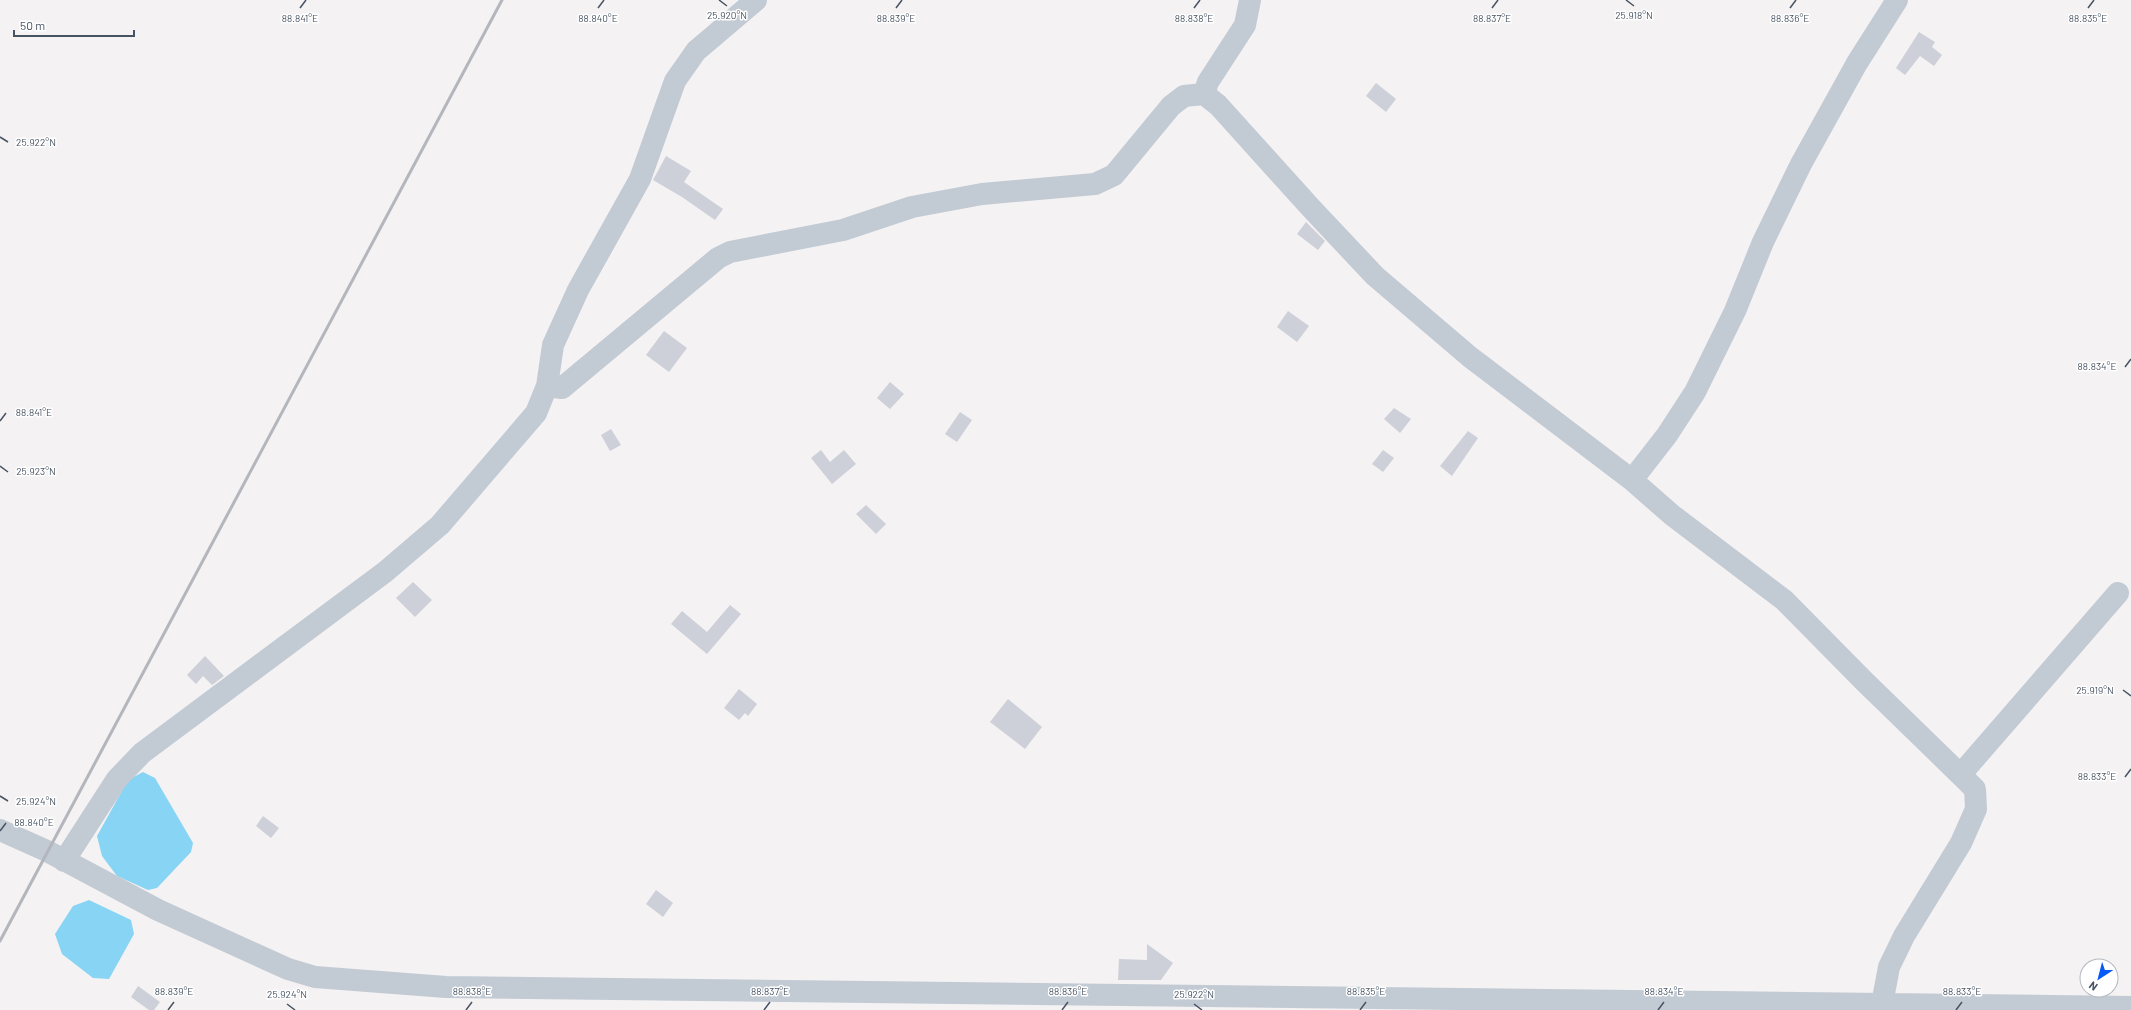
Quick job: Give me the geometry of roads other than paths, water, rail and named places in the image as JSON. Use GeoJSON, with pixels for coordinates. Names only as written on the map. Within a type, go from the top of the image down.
{"type":"FeatureCollection","features":[{"type":"Feature","properties":{"kind":"street"},"geometry":{"type":"LineString","coordinates":[[64,860],[117,779],[142,753],[385,572],[440,525],[536,413],[547,386],[553,345],[578,290],[640,179],[675,81],[696,51],[756,0]]}},
{"type":"Feature","properties":{"kind":"street"},"geometry":{"type":"LineString","coordinates":[[1204,94],[1208,82],[1245,25],[1250,0]]}},
{"type":"Feature","properties":{"kind":"street"},"geometry":{"type":"LineString","coordinates":[[1632,480],[1667,435],[1695,392],[1735,311],[1763,242],[1801,164],[1857,64],[1897,0]]}},
{"type":"Feature","properties":{"kind":"street"},"geometry":{"type":"LineString","coordinates":[[547,386],[562,388],[718,258],[730,252],[843,230],[912,207],[982,194],[1095,184],[1114,175],[1171,106],[1184,96],[1204,94],[1218,105],[1375,276],[1470,357],[1632,480],[1672,515],[1784,600],[1864,681],[1975,789],[1976,809],[1961,842],[1904,936],[1889,967],[1882,1004]]}},
{"type":"Feature","properties":{"kind":"street"},"geometry":{"type":"LineString","coordinates":[[1961,774],[2118,593]]}},
{"type":"Feature","properties":{"kind":"street"},"geometry":{"type":"LineString","coordinates":[[0,830],[64,860],[158,910],[288,969],[315,977],[462,987],[2131,1007]]}},
{"type":"Feature","properties":{"kind":"water"},"geometry":{"type":"Polygon","coordinates":[[[143,772],[155,778],[193,843],[191,852],[157,888],[148,890],[117,876],[102,856],[97,836],[128,780],[143,772]]]}},
{"type":"Feature","properties":{"kind":"water"},"geometry":{"type":"Polygon","coordinates":[[[89,900],[131,920],[134,934],[109,979],[93,978],[62,954],[55,934],[73,906],[89,900]]]}},
{"type":"Feature","properties":{"kind":"railway"},"geometry":{"type":"LineString","coordinates":[[0,941],[502,0]]}}]}
